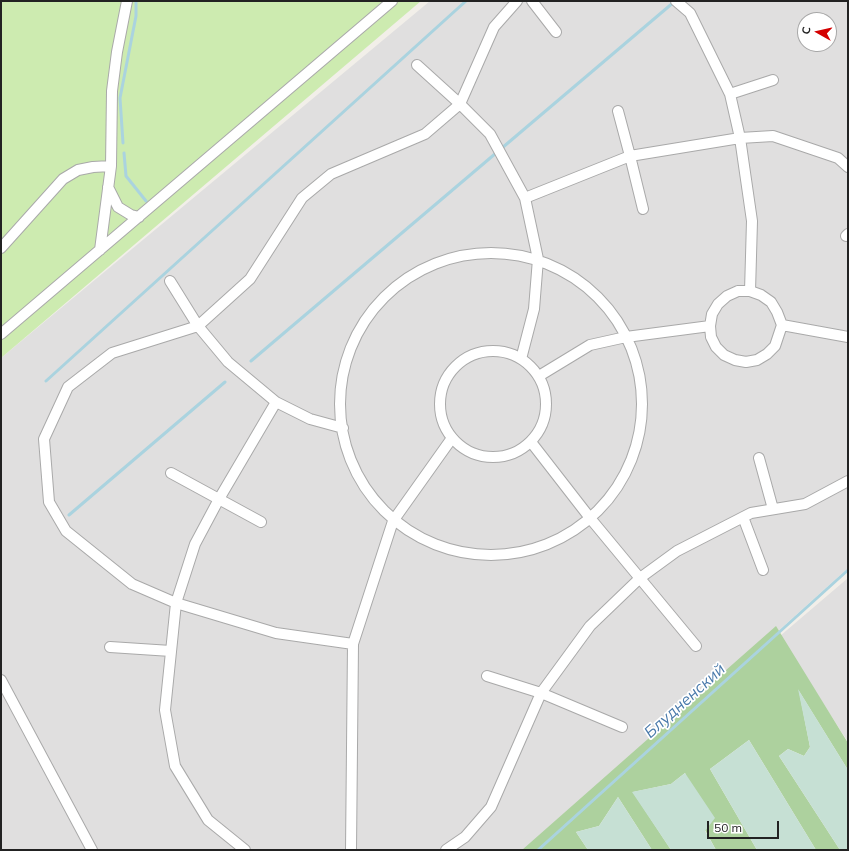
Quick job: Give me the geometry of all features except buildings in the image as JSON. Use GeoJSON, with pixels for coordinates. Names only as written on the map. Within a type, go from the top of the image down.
{"type":"FeatureCollection","features":[{"type":"Feature","properties":{"kind":"street"},"geometry":{"type":"LineString","coordinates":[[100,250],[111,166],[112,91],[117,52],[127,1]]}},
{"type":"Feature","properties":{"kind":"street"},"geometry":{"type":"LineString","coordinates":[[1,334],[392,1]]}},
{"type":"Feature","properties":{"kind":"street"},"geometry":{"type":"LineString","coordinates":[[353,644],[276,633],[176,603],[132,584],[66,531],[50,502],[44,439],[68,387],[112,353],[198,326],[250,279],[302,198],[331,174],[425,134],[460,104],[494,26],[517,1]]}},
{"type":"Feature","properties":{"kind":"street"},"geometry":{"type":"LineString","coordinates":[[532,1],[556,32]]}},
{"type":"Feature","properties":{"kind":"street"},"geometry":{"type":"LineString","coordinates":[[676,1],[690,13],[730,94],[740,138],[752,220],[750,291]]}},
{"type":"Feature","properties":{"kind":"street"},"geometry":{"type":"LineString","coordinates":[[417,65],[490,134],[525,198],[538,259],[534,309],[521,359]]}},
{"type":"Feature","properties":{"kind":"street"},"geometry":{"type":"LineString","coordinates":[[730,94],[773,80]]}},
{"type":"Feature","properties":{"kind":"street"},"geometry":{"type":"LineString","coordinates":[[618,111],[643,209]]}},
{"type":"Feature","properties":{"kind":"street"},"geometry":{"type":"LineString","coordinates":[[525,198],[630,156],[740,138],[773,136],[838,158],[848,167]]}},
{"type":"Feature","properties":{"kind":"street"},"geometry":{"type":"LineString","coordinates":[[1,248],[63,178],[78,170],[111,166]]}},
{"type":"Feature","properties":{"kind":"street"},"geometry":{"type":"LineString","coordinates":[[108,187],[118,207],[139,217]]}},
{"type":"Feature","properties":{"kind":"street"},"geometry":{"type":"LineString","coordinates":[[492,251],[538,259],[582,281],[616,316],[637,359],[644,408],[635,456],[612,498],[576,531],[531,552],[483,557],[435,546],[394,521],[363,486],[344,444],[339,397],[348,352],[371,311],[404,279],[446,258],[492,251]]}},
{"type":"Feature","properties":{"kind":"street"},"geometry":{"type":"LineString","coordinates":[[170,281],[198,326],[228,362],[276,402],[310,419],[342,428]]}},
{"type":"Feature","properties":{"kind":"street"},"geometry":{"type":"LineString","coordinates":[[738,291],[750,291],[761,294],[771,302],[782,325],[775,346],[767,354],[757,360],[746,362],[735,360],[724,355],[716,347],[711,337],[710,326],[712,314],[718,304],[727,296],[738,291]]}},
{"type":"Feature","properties":{"kind":"street"},"geometry":{"type":"LineString","coordinates":[[782,325],[848,337]]}},
{"type":"Feature","properties":{"kind":"street"},"geometry":{"type":"LineString","coordinates":[[539,376],[590,345],[626,337],[710,326]]}},
{"type":"Feature","properties":{"kind":"street"},"geometry":{"type":"LineString","coordinates":[[495,350],[512,354],[528,363],[539,376],[545,393],[546,410],[541,427],[531,442],[516,452],[494,457],[482,456],[465,450],[452,438],[443,423],[439,406],[442,388],[449,372],[462,360],[478,352],[495,350]]}},
{"type":"Feature","properties":{"kind":"street"},"geometry":{"type":"LineString","coordinates":[[245,850],[208,820],[175,766],[165,710],[176,603],[195,544],[219,499],[276,402]]}},
{"type":"Feature","properties":{"kind":"street"},"geometry":{"type":"LineString","coordinates":[[351,850],[353,644],[394,521],[452,438]]}},
{"type":"Feature","properties":{"kind":"street"},"geometry":{"type":"LineString","coordinates":[[531,442],[590,518],[696,646]]}},
{"type":"Feature","properties":{"kind":"street"},"geometry":{"type":"LineString","coordinates":[[758,458],[774,509]]}},
{"type":"Feature","properties":{"kind":"street"},"geometry":{"type":"LineString","coordinates":[[171,473],[261,522]]}},
{"type":"Feature","properties":{"kind":"street"},"geometry":{"type":"LineString","coordinates":[[446,850],[465,837],[491,807],[541,693],[590,626],[640,578],[677,551],[751,513],[805,504],[848,481]]}},
{"type":"Feature","properties":{"kind":"street"},"geometry":{"type":"LineString","coordinates":[[743,517],[763,570]]}},
{"type":"Feature","properties":{"kind":"street"},"geometry":{"type":"LineString","coordinates":[[110,647],[171,651]]}},
{"type":"Feature","properties":{"kind":"street"},"geometry":{"type":"LineString","coordinates":[[486,676],[541,693],[622,727]]}},
{"type":"Feature","properties":{"kind":"street"},"geometry":{"type":"LineString","coordinates":[[1,680],[92,850]]}},
{"type":"Feature","properties":{"kind":"shaded area"},"geometry":{"type":"Polygon","coordinates":[[[430,1],[848,1],[848,568],[535,850],[1,850],[1,358],[430,1]]]}},
{"type":"Feature","properties":{"kind":"shaded area"},"geometry":{"type":"Polygon","coordinates":[[[848,578],[848,742],[780,636],[848,578]]]}},
{"type":"Feature","properties":{"kind":"green space"},"geometry":{"type":"Polygon","coordinates":[[[1,1],[421,1],[1,358],[1,1]]]}},
{"type":"Feature","properties":{"kind":"green space"},"geometry":{"type":"Polygon","coordinates":[[[776,626],[848,743],[848,770],[799,691],[810,747],[804,756],[788,749],[779,756],[840,850],[816,850],[749,740],[710,769],[757,850],[716,850],[705,830],[685,773],[671,784],[633,792],[671,850],[652,850],[618,797],[599,826],[576,832],[588,850],[522,850],[776,626]]]}},
{"type":"Feature","properties":{"kind":"green space"},"geometry":{"type":"Polygon","coordinates":[[[798,689],[848,770],[848,850],[840,850],[779,756],[788,749],[804,756],[810,747],[798,689]]]}},
{"type":"Feature","properties":{"kind":"green space"},"geometry":{"type":"Polygon","coordinates":[[[749,740],[816,850],[757,850],[710,769],[749,740]]]}},
{"type":"Feature","properties":{"kind":"green space"},"geometry":{"type":"Polygon","coordinates":[[[685,773],[715,818],[705,831],[716,850],[671,850],[632,792],[671,784],[685,773]]]}},
{"type":"Feature","properties":{"kind":"green space"},"geometry":{"type":"Polygon","coordinates":[[[618,797],[652,850],[588,850],[576,832],[599,826],[618,797]]]}},
{"type":"Feature","properties":{"kind":"waterway"},"geometry":{"type":"LineString","coordinates":[[123,143],[120,98],[136,16],[136,1]]}},
{"type":"Feature","properties":{"kind":"waterway"},"geometry":{"type":"LineString","coordinates":[[46,381],[466,1]]}},
{"type":"Feature","properties":{"kind":"waterway"},"geometry":{"type":"LineString","coordinates":[[251,361],[674,2]]}},
{"type":"Feature","properties":{"kind":"waterway"},"geometry":{"type":"LineString","coordinates":[[124,153],[126,176],[146,201]]}},
{"type":"Feature","properties":{"kind":"waterway"},"geometry":{"type":"LineString","coordinates":[[69,515],[225,382]]}},
{"type":"Feature","properties":{"kind":"waterway","name":"Блудненский"},"geometry":{"type":"LineString","coordinates":[[538,850],[848,570]]}}]}
